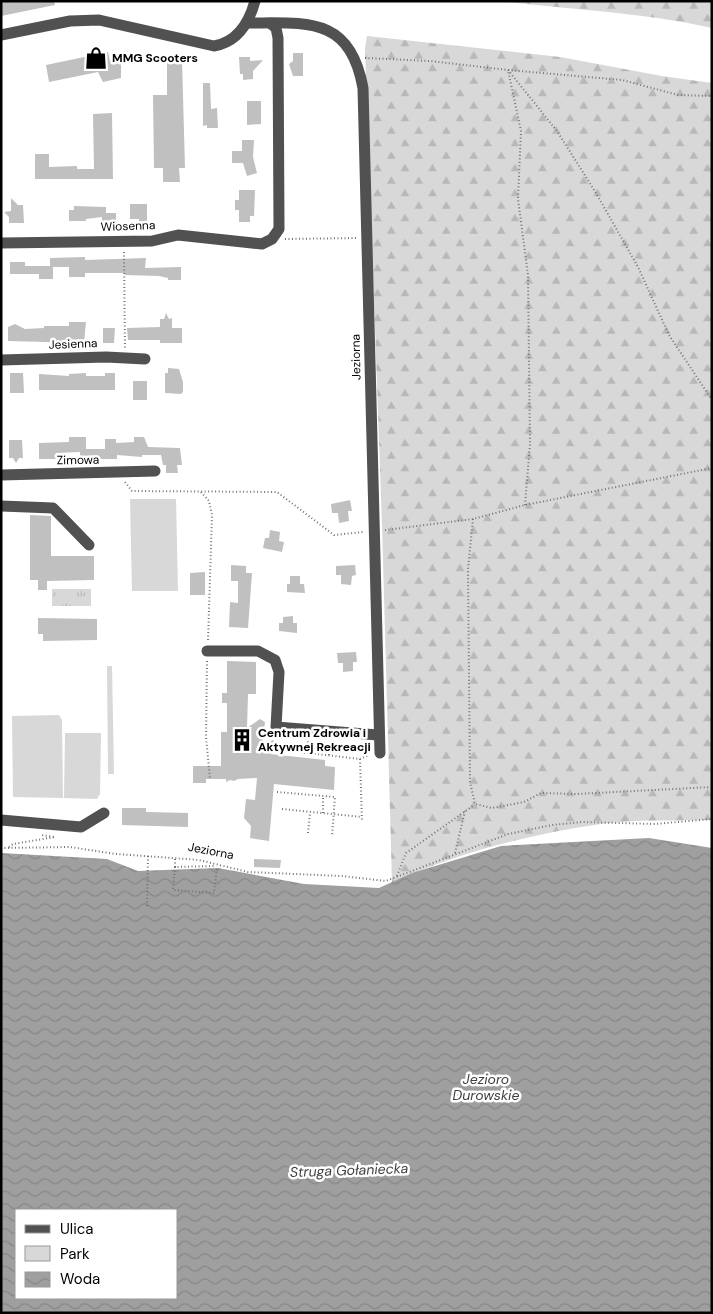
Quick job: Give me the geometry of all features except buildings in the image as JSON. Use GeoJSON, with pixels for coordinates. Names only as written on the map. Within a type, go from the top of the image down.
{"type":"FeatureCollection","features":[{"type":"Feature","properties":{"kind":"street"},"geometry":{"type":"LineString","coordinates":[[1,35],[70,21],[99,20],[118,22],[214,46],[232,40],[247,23],[255,1]]}},
{"type":"Feature","properties":{"kind":"street","name":"Jeziorna"},"geometry":{"type":"LineString","coordinates":[[247,23],[271,24],[287,22],[321,27],[341,40],[355,57],[363,88],[375,530],[378,735],[380,751]]}},
{"type":"Feature","properties":{"kind":"street"},"geometry":{"type":"LineString","coordinates":[[271,24],[276,28],[278,38],[276,234]]}},
{"type":"Feature","properties":{"kind":"street","name":"Wiosenna"},"geometry":{"type":"LineString","coordinates":[[1,243],[152,241],[178,236],[262,244],[276,234]]}},
{"type":"Feature","properties":{"kind":"street","name":"Jesienna"},"geometry":{"type":"LineString","coordinates":[[1,360],[145,359]]}},
{"type":"Feature","properties":{"kind":"street","name":"Zimowa"},"geometry":{"type":"LineString","coordinates":[[1,475],[155,471]]}},
{"type":"Feature","properties":{"kind":"street"},"geometry":{"type":"LineString","coordinates":[[1,506],[53,508],[89,546]]}},
{"type":"Feature","properties":{"kind":"street"},"geometry":{"type":"LineString","coordinates":[[208,652],[258,651],[275,660],[279,672],[276,727],[378,735]]}},
{"type":"Feature","properties":{"kind":"street"},"geometry":{"type":"LineString","coordinates":[[1,820],[82,827],[104,813]]}},
{"type":"Feature","properties":{"kind":"path"},"geometry":{"type":"LineString","coordinates":[[355,57],[430,61],[622,80],[678,95],[712,96]]}},
{"type":"Feature","properties":{"kind":"path"},"geometry":{"type":"LineString","coordinates":[[508,70],[557,131],[596,193],[638,267],[669,335],[712,400]]}},
{"type":"Feature","properties":{"kind":"path"},"geometry":{"type":"LineString","coordinates":[[508,70],[521,131],[518,200],[528,275],[530,444],[525,505]]}},
{"type":"Feature","properties":{"kind":"path"},"geometry":{"type":"LineString","coordinates":[[276,234],[368,238]]}},
{"type":"Feature","properties":{"kind":"path"},"geometry":{"type":"LineString","coordinates":[[123,240],[125,358]]}},
{"type":"Feature","properties":{"kind":"path"},"geometry":{"type":"LineString","coordinates":[[118,473],[132,491],[277,492],[334,535],[473,519],[525,505],[712,468]]}},
{"type":"Feature","properties":{"kind":"path"},"geometry":{"type":"LineString","coordinates":[[200,491],[209,501],[212,515],[206,736],[210,779]]}},
{"type":"Feature","properties":{"kind":"path"},"geometry":{"type":"LineString","coordinates":[[473,519],[468,568],[470,782],[475,804]]}},
{"type":"Feature","properties":{"kind":"path"},"geometry":{"type":"LineString","coordinates":[[307,753],[309,730]]}},
{"type":"Feature","properties":{"kind":"path"},"geometry":{"type":"LineString","coordinates":[[329,755],[331,732]]}},
{"type":"Feature","properties":{"kind":"path"},"geometry":{"type":"LineString","coordinates":[[288,748],[291,751],[360,759],[380,751]]}},
{"type":"Feature","properties":{"kind":"path"},"geometry":{"type":"LineString","coordinates":[[360,759],[362,822]]}},
{"type":"Feature","properties":{"kind":"path"},"geometry":{"type":"LineString","coordinates":[[397,876],[406,853],[475,804],[492,808],[524,802],[541,793],[576,794],[712,787]]}},
{"type":"Feature","properties":{"kind":"path"},"geometry":{"type":"LineString","coordinates":[[277,792],[335,797],[332,836]]}},
{"type":"Feature","properties":{"kind":"path"},"geometry":{"type":"LineString","coordinates":[[323,813],[324,796]]}},
{"type":"Feature","properties":{"kind":"path"},"geometry":{"type":"LineString","coordinates":[[282,809],[362,817]]}},
{"type":"Feature","properties":{"kind":"path"},"geometry":{"type":"LineString","coordinates":[[455,853],[465,811]]}},
{"type":"Feature","properties":{"kind":"path"},"geometry":{"type":"LineString","coordinates":[[308,833],[310,812]]}},
{"type":"Feature","properties":{"kind":"path"},"geometry":{"type":"LineString","coordinates":[[397,876],[508,834],[552,825],[582,822],[655,824],[712,818]]}},
{"type":"Feature","properties":{"kind":"path"},"geometry":{"type":"LineString","coordinates":[[8,848],[13,844],[55,837],[37,835]]}},
{"type":"Feature","properties":{"kind":"path","name":"Jeziorna"},"geometry":{"type":"LineString","coordinates":[[1,848],[70,847],[199,860],[217,866],[248,872],[342,876],[386,882],[397,876]]}},
{"type":"Feature","properties":{"kind":"path"},"geometry":{"type":"LineString","coordinates":[[147,906],[148,856]]}},
{"type":"Feature","properties":{"kind":"path"},"geometry":{"type":"LineString","coordinates":[[175,858],[173,890],[214,893],[217,866],[175,867]]}},
{"type":"Feature","properties":{"kind":"green space"},"geometry":{"type":"Polygon","coordinates":[[[500,1],[712,1],[712,28],[659,18],[500,1]]]}},
{"type":"Feature","properties":{"kind":"green space"},"geometry":{"type":"Polygon","coordinates":[[[367,36],[560,57],[662,76],[712,83],[712,820],[615,822],[548,833],[468,854],[416,872],[392,883],[382,525],[365,48],[367,36]]]}},
{"type":"Feature","properties":{"kind":"green space"},"geometry":{"type":"Polygon","coordinates":[[[130,499],[176,499],[178,591],[132,591],[130,499]]]}},
{"type":"Feature","properties":{"kind":"green space"},"geometry":{"type":"Polygon","coordinates":[[[52,589],[91,589],[91,606],[52,606],[52,589]]]}},
{"type":"Feature","properties":{"kind":"green space"},"geometry":{"type":"Polygon","coordinates":[[[107,666],[112,666],[114,774],[108,774],[107,666]]]}},
{"type":"Feature","properties":{"kind":"green space"},"geometry":{"type":"Polygon","coordinates":[[[59,715],[62,720],[63,798],[13,797],[12,716],[59,715]]]}},
{"type":"Feature","properties":{"kind":"green space"},"geometry":{"type":"Polygon","coordinates":[[[65,733],[101,733],[100,794],[97,799],[64,798],[65,733]]]}},
{"type":"Feature","properties":{"kind":"water","name":"Jezioro Durowskie"},"geometry":{"type":"Polygon","coordinates":[[[649,838],[712,848],[712,1313],[1,1313],[1,853],[107,859],[138,871],[218,868],[304,884],[379,888],[412,873],[501,846],[649,838]]]}},
{"type":"Feature","properties":{"kind":"place","name":"MMG Scooters"},"geometry":{"type":"Point","coordinates":[96,58]}},
{"type":"Feature","properties":{"kind":"place","name":"Centrum Zdrowia i Aktywnej Rekreacji"},"geometry":{"type":"Point","coordinates":[242,740]}},
{"type":"Feature","properties":{"kind":"water label","name":"Struga Gołaniecka"},"geometry":{"type":"Point","coordinates":[349,1170]}}]}
